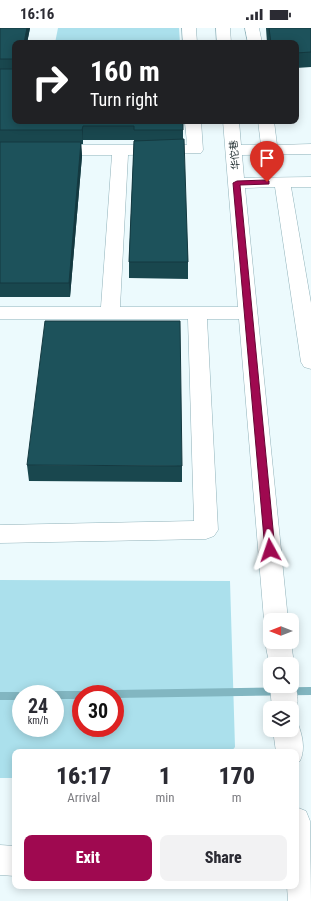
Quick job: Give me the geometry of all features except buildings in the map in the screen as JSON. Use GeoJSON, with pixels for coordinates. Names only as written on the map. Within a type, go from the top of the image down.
{"type":"FeatureCollection","features":[{"type":"Feature","properties":{"kind":"street"},"geometry":{"type":"LineString","coordinates":[[189,28],[190,40]]}},
{"type":"Feature","properties":{"kind":"street"},"geometry":{"type":"LineString","coordinates":[[223,28],[224,40]]}},
{"type":"Feature","properties":{"kind":"street"},"geometry":{"type":"LineString","coordinates":[[252,28],[254,40]]}},
{"type":"Feature","properties":{"kind":"street"},"geometry":{"type":"LineString","coordinates":[[0,150],[195,150],[193,124]]}},
{"type":"Feature","properties":{"kind":"street","name":"华佗巷"},"geometry":{"type":"LineString","coordinates":[[231,124],[275,613]]}},
{"type":"Feature","properties":{"kind":"street"},"geometry":{"type":"LineString","coordinates":[[266,124],[270,150]]}},
{"type":"Feature","properties":{"kind":"street"},"geometry":{"type":"LineString","coordinates":[[234,150],[311,149]]}},
{"type":"Feature","properties":{"kind":"street"},"geometry":{"type":"LineString","coordinates":[[110,313],[120,150]]}},
{"type":"Feature","properties":{"kind":"street"},"geometry":{"type":"LineString","coordinates":[[282,182],[311,362]]}},
{"type":"Feature","properties":{"kind":"street"},"geometry":{"type":"LineString","coordinates":[[237,183],[311,182]]}},
{"type":"Feature","properties":{"kind":"street"},"geometry":{"type":"LineString","coordinates":[[0,313],[249,313]]}},
{"type":"Feature","properties":{"kind":"street"},"geometry":{"type":"LineString","coordinates":[[0,534],[206,530],[197,313]]}},
{"type":"Feature","properties":{"kind":"street"},"geometry":{"type":"LineString","coordinates":[[288,737],[290,749]]}},
{"type":"Feature","properties":{"kind":"street"},"geometry":{"type":"LineString","coordinates":[[299,844],[302,866],[303,901]]}},
{"type":"Feature","properties":{"kind":"street"},"geometry":{"type":"LineString","coordinates":[[0,860],[12,861]]}},
{"type":"Feature","properties":{"kind":"shaded area"},"geometry":{"type":"Polygon","coordinates":[[[58,28],[179,28],[180,40],[56,40],[58,28]]]}},
{"type":"Feature","properties":{"kind":"shaded area"},"geometry":{"type":"Polygon","coordinates":[[[0,580],[230,581],[235,747],[233,749],[12,749],[12,778],[0,778],[0,580]]]}},
{"type":"Feature","properties":{"kind":"waterway"},"geometry":{"type":"LineString","coordinates":[[124,694],[311,691]]}},
{"type":"Feature","properties":{"kind":"waterway"},"geometry":{"type":"LineString","coordinates":[[64,695],[72,695]]}},
{"type":"Feature","properties":{"kind":"waterway"},"geometry":{"type":"LineString","coordinates":[[0,696],[12,696]]}},
{"type":"Feature","properties":{"kind":"route"},"geometry":{"type":"LineString","coordinates":[[267,182],[237,183],[270,550]]}}]}
